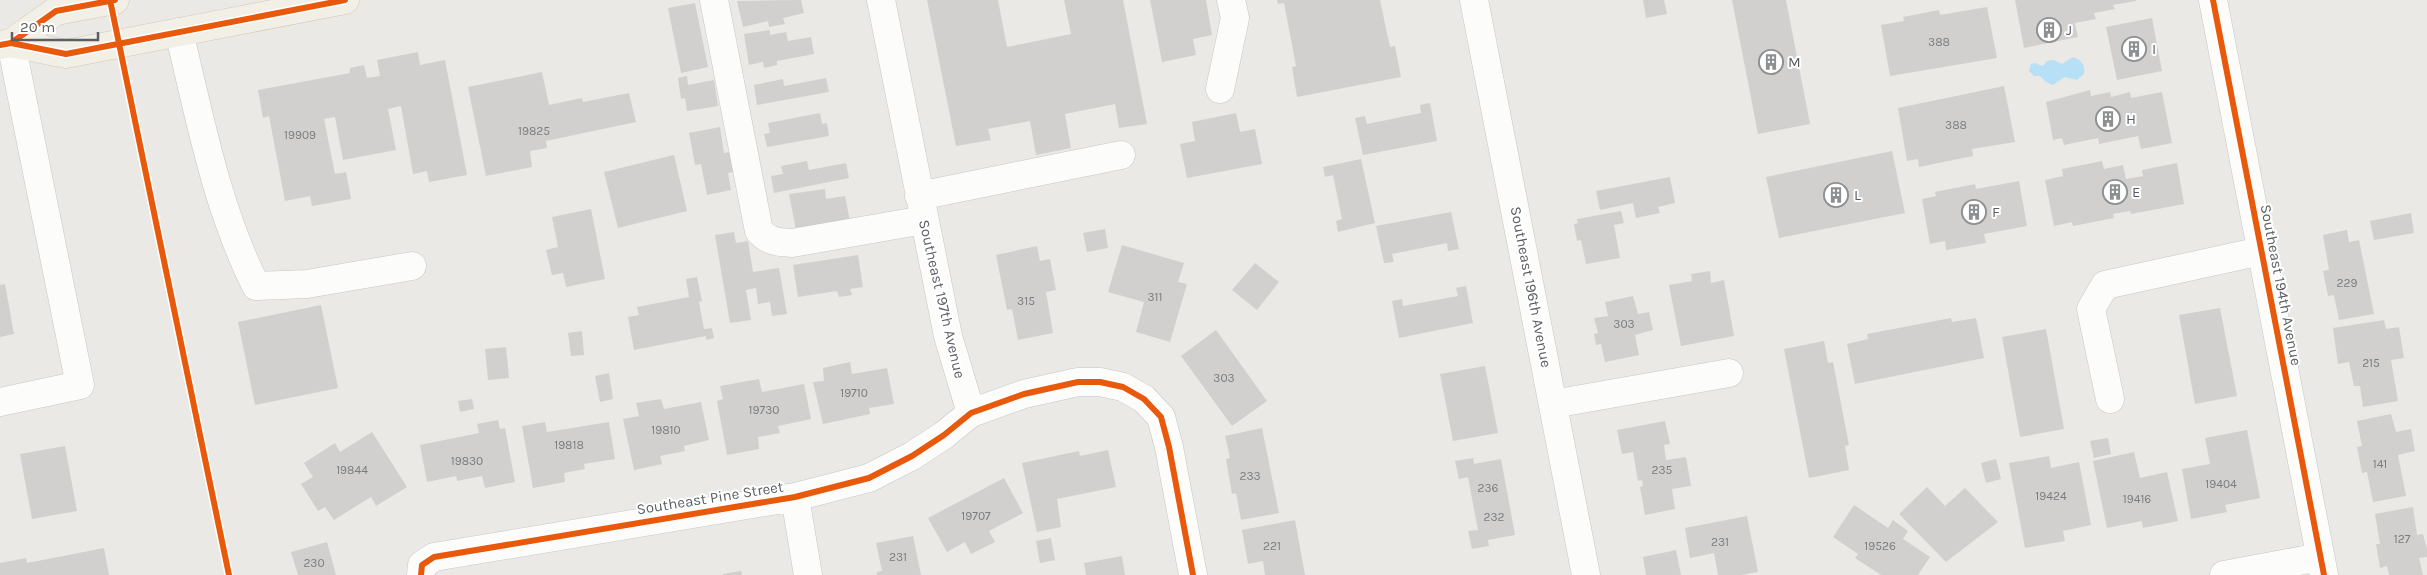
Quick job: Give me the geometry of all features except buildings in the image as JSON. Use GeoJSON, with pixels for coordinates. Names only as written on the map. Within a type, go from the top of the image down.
{"type":"FeatureCollection","features":[{"type":"Feature","properties":{"kind":"main road"},"geometry":{"type":"LineString","coordinates":[[6,44],[56,11],[115,0]]}},
{"type":"Feature","properties":{"kind":"main road"},"geometry":{"type":"LineString","coordinates":[[6,44],[66,54],[345,0]]}},
{"type":"Feature","properties":{"kind":"street"},"geometry":{"type":"LineString","coordinates":[[714,0],[759,231],[766,238],[774,242],[792,243],[1121,155]]}},
{"type":"Feature","properties":{"kind":"street","name":"Southeast 197th Avenue"},"geometry":{"type":"LineString","coordinates":[[880,0],[948,336],[971,413]]}},
{"type":"Feature","properties":{"kind":"street"},"geometry":{"type":"LineString","coordinates":[[1220,89],[1235,18],[1231,0]]}},
{"type":"Feature","properties":{"kind":"street","name":"Southeast 196th Avenue"},"geometry":{"type":"LineString","coordinates":[[1474,0],[1586,575]]}},
{"type":"Feature","properties":{"kind":"street","name":"Southeast 194th Avenue"},"geometry":{"type":"LineString","coordinates":[[2213,0],[2322,566]]}},
{"type":"Feature","properties":{"kind":"street"},"geometry":{"type":"LineString","coordinates":[[179,32],[217,186],[234,239],[256,286],[307,284],[412,266]]}},
{"type":"Feature","properties":{"kind":"street"},"geometry":{"type":"LineString","coordinates":[[0,402],[80,385],[6,44]]}},
{"type":"Feature","properties":{"kind":"street"},"geometry":{"type":"LineString","coordinates":[[2110,399],[2091,309],[2105,285],[2261,251]]}},
{"type":"Feature","properties":{"kind":"street"},"geometry":{"type":"LineString","coordinates":[[1553,404],[1729,373]]}},
{"type":"Feature","properties":{"kind":"street"},"geometry":{"type":"LineString","coordinates":[[971,413],[1024,394],[1078,382],[1100,382],[1123,387],[1144,399],[1161,417],[1169,447],[1193,575]]}},
{"type":"Feature","properties":{"kind":"street","name":"Southeast Pine Street"},"geometry":{"type":"LineString","coordinates":[[428,566],[795,497],[868,478],[912,456],[944,436],[971,413]]}},
{"type":"Feature","properties":{"kind":"street"},"geometry":{"type":"LineString","coordinates":[[795,497],[808,575]]}},
{"type":"Feature","properties":{"kind":"street"},"geometry":{"type":"LineString","coordinates":[[2224,575],[2322,566]]}},
{"type":"Feature","properties":{"kind":"water"},"geometry":{"type":"Polygon","coordinates":[[[2073,57],[2081,61],[2084,68],[2084,74],[2077,80],[2065,77],[2053,85],[2046,82],[2040,76],[2034,76],[2029,71],[2031,64],[2035,63],[2043,66],[2047,61],[2054,60],[2062,64],[2073,57]]]}},
{"type":"Feature","properties":{"kind":"cycle path"},"geometry":{"type":"LineString","coordinates":[[110,0],[229,575]]}},
{"type":"Feature","properties":{"kind":"cycle path"},"geometry":{"type":"LineString","coordinates":[[11,43],[56,11],[115,0]]}},
{"type":"Feature","properties":{"kind":"cycle path"},"geometry":{"type":"LineString","coordinates":[[0,45],[11,43],[66,54],[345,0]]}},
{"type":"Feature","properties":{"kind":"cycle path"},"geometry":{"type":"LineString","coordinates":[[2213,0],[2324,575]]}},
{"type":"Feature","properties":{"kind":"cycle path"},"geometry":{"type":"LineString","coordinates":[[421,575],[422,565],[434,557],[795,497],[869,478],[912,456],[944,435],[971,413],[1024,394],[1078,382],[1100,382],[1123,387],[1144,399],[1161,417],[1169,447],[1193,575]]}},
{"type":"Feature","properties":{"kind":"place","name":"J"},"geometry":{"type":"Point","coordinates":[2049,30]}},
{"type":"Feature","properties":{"kind":"place","name":"I"},"geometry":{"type":"Point","coordinates":[2134,49]}},
{"type":"Feature","properties":{"kind":"place","name":"M"},"geometry":{"type":"Point","coordinates":[1771,62]}},
{"type":"Feature","properties":{"kind":"place","name":"H"},"geometry":{"type":"Point","coordinates":[2108,119]}},
{"type":"Feature","properties":{"kind":"place","name":"E"},"geometry":{"type":"Point","coordinates":[2115,192]}},
{"type":"Feature","properties":{"kind":"place","name":"L"},"geometry":{"type":"Point","coordinates":[1836,195]}},
{"type":"Feature","properties":{"kind":"place","name":"F"},"geometry":{"type":"Point","coordinates":[1974,212]}}]}
